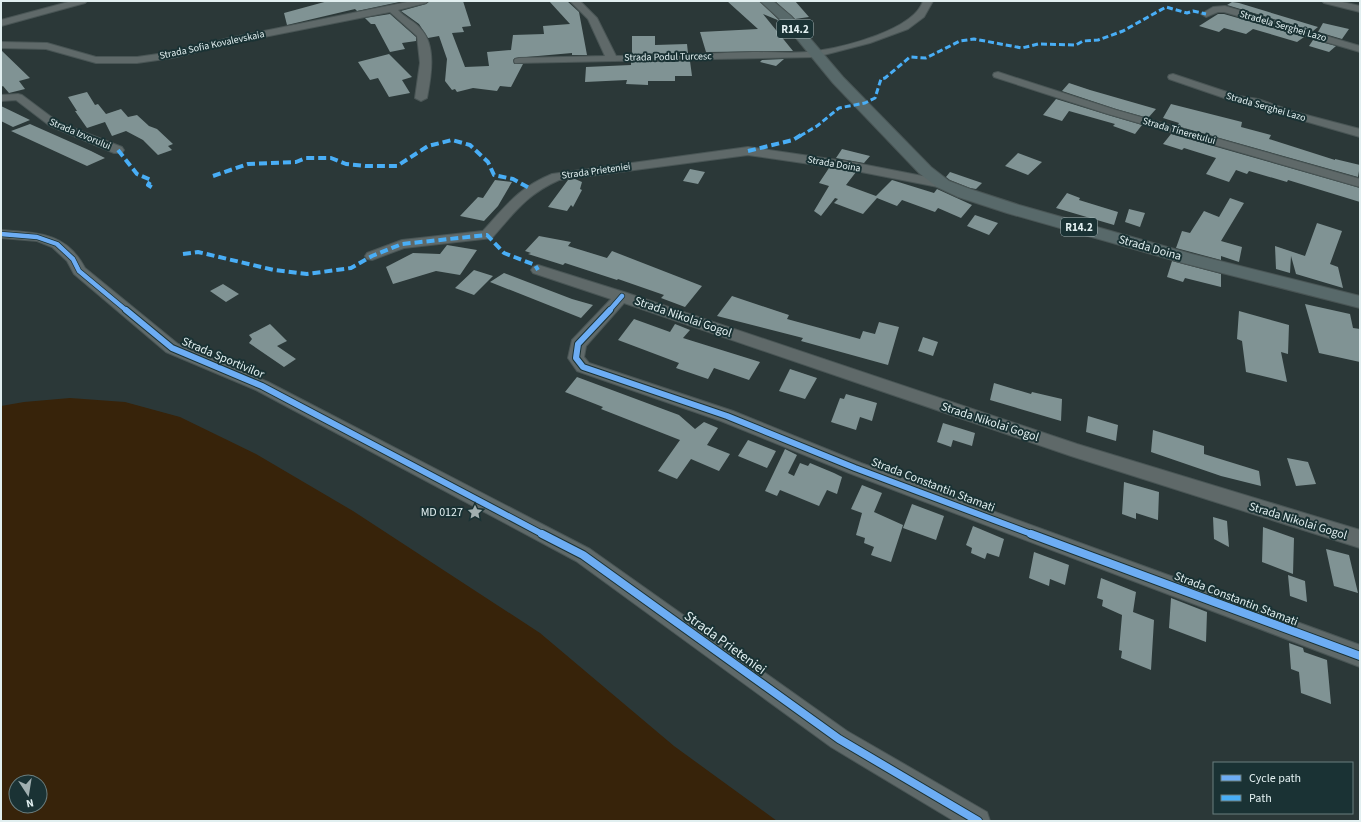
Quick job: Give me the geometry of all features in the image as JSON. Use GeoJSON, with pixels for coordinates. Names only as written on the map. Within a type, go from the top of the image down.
{"type":"FeatureCollection","features":[{"type":"Feature","properties":{"kind":"main road","name":"R14.2"},"geometry":{"type":"LineString","coordinates":[[766,1],[787,19],[818,57]]}},
{"type":"Feature","properties":{"kind":"main road","name":"Strada Doina"},"geometry":{"type":"LineString","coordinates":[[818,57],[838,80],[925,170],[944,184],[964,193],[1012,208],[1189,259],[1360,302]]}},
{"type":"Feature","properties":{"kind":"street"},"geometry":{"type":"LineString","coordinates":[[1,23],[82,1]]}},
{"type":"Feature","properties":{"kind":"street","name":"Strada Sofia Kovalevskaia"},"geometry":{"type":"LineString","coordinates":[[1,45],[46,46],[96,60],[137,60],[172,55],[261,34],[392,9],[423,1]]}},
{"type":"Feature","properties":{"kind":"street"},"geometry":{"type":"LineString","coordinates":[[575,1],[592,18],[610,53],[611,59]]}},
{"type":"Feature","properties":{"kind":"street"},"geometry":{"type":"LineString","coordinates":[[818,57],[904,27],[915,20],[924,10],[928,1]]}},
{"type":"Feature","properties":{"kind":"street"},"geometry":{"type":"LineString","coordinates":[[1327,1],[1360,9]]}},
{"type":"Feature","properties":{"kind":"street"},"geometry":{"type":"LineString","coordinates":[[392,9],[404,22],[418,29],[422,35],[425,74],[421,98]]}},
{"type":"Feature","properties":{"kind":"street","name":"Stradela Serghei Lazo"},"geometry":{"type":"LineString","coordinates":[[1206,14],[1216,9],[1225,9],[1360,49]]}},
{"type":"Feature","properties":{"kind":"street","name":"Strada Podul Turcesc"},"geometry":{"type":"LineString","coordinates":[[519,61],[818,57]]}},
{"type":"Feature","properties":{"kind":"street","name":"Strada Tineretului"},"geometry":{"type":"LineString","coordinates":[[998,75],[1112,112],[1360,183]]}},
{"type":"Feature","properties":{"kind":"street","name":"Strada Serghei Lazo"},"geometry":{"type":"LineString","coordinates":[[1173,77],[1236,99],[1254,101],[1291,114],[1360,133]]}},
{"type":"Feature","properties":{"kind":"street","name":"Strada Izvorului"},"geometry":{"type":"LineString","coordinates":[[1,98],[18,97],[54,124],[118,150]]}},
{"type":"Feature","properties":{"kind":"street","name":"Strada Doina"},"geometry":{"type":"LineString","coordinates":[[748,151],[851,166],[944,184]]}},
{"type":"Feature","properties":{"kind":"street","name":"Strada Prieteniei"},"geometry":{"type":"LineString","coordinates":[[372,256],[402,244],[487,235],[521,197],[537,185],[556,177],[748,151]]}},
{"type":"Feature","properties":{"kind":"street","name":"Strada Sportivilor"},"geometry":{"type":"LineString","coordinates":[[1,234],[52,240],[74,259],[79,271],[172,348],[262,386],[455,488]]}},
{"type":"Feature","properties":{"kind":"street","name":"Strada Nikolai Gogol"},"geometry":{"type":"LineString","coordinates":[[538,270],[622,296],[990,422],[1253,507],[1360,539]]}},
{"type":"Feature","properties":{"kind":"street","name":"Strada Constantin Stamati"},"geometry":{"type":"LineString","coordinates":[[622,296],[578,344],[576,358],[583,367],[727,416],[855,468],[1360,656]]}},
{"type":"Feature","properties":{"kind":"street","name":"Strada Prieteniei"},"geometry":{"type":"LineString","coordinates":[[455,488],[583,555],[839,739],[978,821]]}},
{"type":"Feature","properties":{"kind":"shaded area"},"geometry":{"type":"Polygon","coordinates":[[[70,398],[125,402],[180,417],[256,454],[353,511],[540,633],[674,746],[777,821],[1,821],[1,406],[24,402],[70,398]]]}},
{"type":"Feature","properties":{"kind":"building"},"geometry":{"type":"Polygon","coordinates":[[[328,1],[404,1],[357,11],[355,9],[287,25],[284,13],[328,1]]]}},
{"type":"Feature","properties":{"kind":"building"},"geometry":{"type":"Polygon","coordinates":[[[430,1],[463,1],[471,26],[462,27],[464,32],[452,33],[465,67],[489,66],[487,52],[511,50],[513,35],[544,34],[543,26],[570,24],[549,1],[567,1],[579,12],[587,55],[572,55],[572,53],[515,58],[513,60],[514,64],[523,64],[511,87],[500,86],[497,91],[473,88],[457,92],[455,89],[452,90],[445,81],[447,59],[439,36],[428,38],[419,24],[401,11],[426,4],[430,1]]]}},
{"type":"Feature","properties":{"kind":"building"},"geometry":{"type":"Polygon","coordinates":[[[727,1],[759,1],[780,21],[763,14],[793,51],[706,52],[700,32],[758,29],[727,1]]]}},
{"type":"Feature","properties":{"kind":"building"},"geometry":{"type":"Polygon","coordinates":[[[775,1],[795,1],[809,17],[795,19],[775,1]]]}},
{"type":"Feature","properties":{"kind":"building"},"geometry":{"type":"Polygon","coordinates":[[[1232,2],[1318,27],[1313,31],[1227,5],[1232,2]]]}},
{"type":"Feature","properties":{"kind":"building"},"geometry":{"type":"Polygon","coordinates":[[[390,14],[416,37],[416,41],[402,43],[405,49],[390,52],[375,24],[371,24],[365,18],[390,14]]]}},
{"type":"Feature","properties":{"kind":"building"},"geometry":{"type":"Polygon","coordinates":[[[1218,14],[1224,14],[1304,37],[1297,42],[1253,29],[1246,34],[1224,28],[1219,32],[1199,26],[1218,14]]]}},
{"type":"Feature","properties":{"kind":"building"},"geometry":{"type":"Polygon","coordinates":[[[1323,23],[1349,29],[1342,39],[1318,32],[1323,23]]]}},
{"type":"Feature","properties":{"kind":"building"},"geometry":{"type":"Polygon","coordinates":[[[632,36],[655,36],[655,45],[687,44],[688,53],[632,54],[632,36]]]}},
{"type":"Feature","properties":{"kind":"building"},"geometry":{"type":"Polygon","coordinates":[[[1313,40],[1336,46],[1329,52],[1309,46],[1313,40]]]}},
{"type":"Feature","properties":{"kind":"building"},"geometry":{"type":"Polygon","coordinates":[[[1,50],[30,78],[19,81],[25,89],[9,93],[3,86],[1,87],[1,50]]]}},
{"type":"Feature","properties":{"kind":"building"},"geometry":{"type":"Polygon","coordinates":[[[389,54],[412,77],[402,80],[410,93],[389,97],[378,78],[370,80],[358,62],[389,54]]]}},
{"type":"Feature","properties":{"kind":"building"},"geometry":{"type":"Polygon","coordinates":[[[784,59],[776,66],[760,62],[762,60],[784,59]]]}},
{"type":"Feature","properties":{"kind":"building"},"geometry":{"type":"Polygon","coordinates":[[[690,61],[692,76],[675,76],[675,81],[648,81],[648,85],[626,84],[627,80],[585,82],[586,67],[631,65],[631,62],[690,61]]]}},
{"type":"Feature","properties":{"kind":"building"},"geometry":{"type":"Polygon","coordinates":[[[1069,83],[1156,109],[1148,118],[1116,109],[1062,91],[1069,83]]]}},
{"type":"Feature","properties":{"kind":"building"},"geometry":{"type":"Polygon","coordinates":[[[87,92],[95,105],[98,104],[106,114],[121,109],[128,117],[137,115],[149,126],[157,129],[173,144],[168,146],[172,150],[158,155],[143,140],[126,131],[112,136],[105,122],[87,128],[75,111],[77,111],[68,97],[87,92]]]}},
{"type":"Feature","properties":{"kind":"building"},"geometry":{"type":"Polygon","coordinates":[[[1056,99],[1142,125],[1135,134],[1113,126],[1115,124],[1069,111],[1062,121],[1043,115],[1056,99]]]}},
{"type":"Feature","properties":{"kind":"building"},"geometry":{"type":"Polygon","coordinates":[[[1171,104],[1242,122],[1241,127],[1271,135],[1269,139],[1335,160],[1360,165],[1358,177],[1177,126],[1179,123],[1163,118],[1171,104]]]}},
{"type":"Feature","properties":{"kind":"building"},"geometry":{"type":"Polygon","coordinates":[[[1,106],[30,120],[13,127],[1,121],[1,106]]]}},
{"type":"Feature","properties":{"kind":"building"},"geometry":{"type":"Polygon","coordinates":[[[30,124],[105,158],[87,166],[11,131],[30,124]]]}},
{"type":"Feature","properties":{"kind":"building"},"geometry":{"type":"Polygon","coordinates":[[[1171,134],[1360,188],[1360,202],[1288,180],[1287,182],[1249,171],[1247,174],[1236,170],[1229,182],[1206,174],[1216,158],[1184,148],[1182,150],[1163,144],[1171,134]]]}},
{"type":"Feature","properties":{"kind":"building"},"geometry":{"type":"Polygon","coordinates":[[[842,149],[870,156],[864,163],[836,158],[842,149]]]}},
{"type":"Feature","properties":{"kind":"building"},"geometry":{"type":"Polygon","coordinates":[[[1018,153],[1042,162],[1028,175],[1005,166],[1018,153]]]}},
{"type":"Feature","properties":{"kind":"building"},"geometry":{"type":"Polygon","coordinates":[[[829,168],[856,172],[846,185],[876,196],[892,180],[934,193],[937,189],[972,205],[961,218],[938,208],[935,212],[902,200],[897,206],[877,198],[863,214],[834,203],[838,199],[835,198],[821,216],[814,211],[829,186],[819,183],[829,168]]]}},
{"type":"Feature","properties":{"kind":"building"},"geometry":{"type":"Polygon","coordinates":[[[690,169],[705,172],[698,184],[683,181],[690,169]]]}},
{"type":"Feature","properties":{"kind":"building"},"geometry":{"type":"Polygon","coordinates":[[[950,172],[982,183],[976,189],[970,188],[946,177],[950,172]]]}},
{"type":"Feature","properties":{"kind":"building"},"geometry":{"type":"Polygon","coordinates":[[[575,179],[582,182],[580,189],[582,190],[573,207],[571,205],[567,211],[548,207],[568,180],[575,179]]]}},
{"type":"Feature","properties":{"kind":"building"},"geometry":{"type":"Polygon","coordinates":[[[495,180],[512,182],[498,206],[484,221],[460,216],[478,197],[483,198],[495,180]]]}},
{"type":"Feature","properties":{"kind":"building"},"geometry":{"type":"Polygon","coordinates":[[[1067,193],[1080,198],[1079,200],[1118,212],[1114,225],[1056,208],[1067,193]]]}},
{"type":"Feature","properties":{"kind":"building"},"geometry":{"type":"Polygon","coordinates":[[[1230,198],[1244,203],[1221,241],[1242,247],[1239,262],[1221,256],[1221,260],[1176,248],[1182,231],[1190,233],[1204,211],[1219,217],[1230,198]]]}},
{"type":"Feature","properties":{"kind":"building"},"geometry":{"type":"Polygon","coordinates":[[[1129,209],[1145,213],[1140,227],[1125,222],[1129,209]]]}},
{"type":"Feature","properties":{"kind":"building"},"geometry":{"type":"Polygon","coordinates":[[[975,215],[998,223],[989,235],[967,226],[975,215]]]}},
{"type":"Feature","properties":{"kind":"building"},"geometry":{"type":"Polygon","coordinates":[[[1317,223],[1342,231],[1330,264],[1338,267],[1343,288],[1296,274],[1291,256],[1290,273],[1276,269],[1275,246],[1305,256],[1317,223]]]}},
{"type":"Feature","properties":{"kind":"building"},"geometry":{"type":"Polygon","coordinates":[[[539,236],[571,242],[568,246],[607,258],[612,251],[702,286],[685,307],[661,298],[664,295],[618,279],[617,280],[565,263],[563,265],[528,254],[531,253],[525,251],[539,236]]]}},
{"type":"Feature","properties":{"kind":"building"},"geometry":{"type":"Polygon","coordinates":[[[447,245],[477,250],[460,275],[436,271],[393,284],[386,267],[413,253],[440,254],[447,245]]]}},
{"type":"Feature","properties":{"kind":"building"},"geometry":{"type":"Polygon","coordinates":[[[1172,261],[1221,274],[1221,287],[1185,278],[1183,282],[1167,277],[1172,261]]]}},
{"type":"Feature","properties":{"kind":"building"},"geometry":{"type":"Polygon","coordinates":[[[474,270],[493,276],[474,295],[455,288],[474,270]]]}},
{"type":"Feature","properties":{"kind":"building"},"geometry":{"type":"Polygon","coordinates":[[[504,273],[572,299],[593,305],[581,318],[490,282],[504,273]]]}},
{"type":"Feature","properties":{"kind":"building"},"geometry":{"type":"Polygon","coordinates":[[[223,284],[239,294],[226,302],[210,291],[223,284]]]}},
{"type":"Feature","properties":{"kind":"building"},"geometry":{"type":"Polygon","coordinates":[[[732,296],[789,315],[787,319],[860,339],[863,331],[875,334],[879,322],[899,327],[888,365],[801,341],[803,338],[717,316],[732,296]]]}},
{"type":"Feature","properties":{"kind":"building"},"geometry":{"type":"Polygon","coordinates":[[[1305,304],[1350,314],[1353,328],[1360,329],[1360,362],[1319,353],[1305,304]]]}},
{"type":"Feature","properties":{"kind":"building"},"geometry":{"type":"Polygon","coordinates":[[[1239,311],[1289,325],[1288,354],[1281,352],[1287,382],[1246,372],[1242,341],[1237,339],[1239,311]]]}},
{"type":"Feature","properties":{"kind":"building"},"geometry":{"type":"Polygon","coordinates":[[[634,319],[670,332],[675,324],[690,330],[683,338],[760,362],[749,380],[714,368],[708,379],[676,368],[679,363],[618,340],[634,319]]]}},
{"type":"Feature","properties":{"kind":"building"},"geometry":{"type":"Polygon","coordinates":[[[270,324],[287,341],[277,346],[296,359],[284,367],[249,343],[252,339],[249,335],[270,324]]]}},
{"type":"Feature","properties":{"kind":"building"},"geometry":{"type":"Polygon","coordinates":[[[923,337],[938,342],[933,356],[918,351],[923,337]]]}},
{"type":"Feature","properties":{"kind":"building"},"geometry":{"type":"Polygon","coordinates":[[[790,369],[817,378],[805,399],[779,391],[790,369]]]}},
{"type":"Feature","properties":{"kind":"building"},"geometry":{"type":"Polygon","coordinates":[[[577,377],[679,415],[695,429],[704,422],[718,428],[707,445],[730,454],[719,471],[691,459],[677,479],[658,471],[680,440],[601,409],[603,407],[565,392],[577,377]]]}},
{"type":"Feature","properties":{"kind":"building"},"geometry":{"type":"Polygon","coordinates":[[[994,383],[1031,394],[1032,392],[1062,399],[1061,421],[990,400],[994,383]]]}},
{"type":"Feature","properties":{"kind":"building"},"geometry":{"type":"Polygon","coordinates":[[[846,394],[877,403],[872,421],[860,417],[856,430],[831,422],[840,398],[844,399],[846,394]]]}},
{"type":"Feature","properties":{"kind":"building"},"geometry":{"type":"Polygon","coordinates":[[[1088,416],[1118,425],[1116,441],[1086,432],[1088,416]]]}},
{"type":"Feature","properties":{"kind":"building"},"geometry":{"type":"Polygon","coordinates":[[[943,423],[975,433],[972,446],[953,440],[951,447],[937,442],[943,423]]]}},
{"type":"Feature","properties":{"kind":"building"},"geometry":{"type":"Polygon","coordinates":[[[1153,430],[1204,446],[1204,454],[1259,471],[1261,486],[1221,476],[1151,452],[1153,430]]]}},
{"type":"Feature","properties":{"kind":"building"},"geometry":{"type":"Polygon","coordinates":[[[748,440],[776,451],[767,468],[738,456],[748,440]]]}},
{"type":"Feature","properties":{"kind":"building"},"geometry":{"type":"Polygon","coordinates":[[[785,449],[797,455],[788,473],[794,476],[800,463],[808,466],[810,463],[834,473],[842,477],[837,494],[827,490],[819,506],[780,490],[777,496],[765,491],[785,449]]]}},
{"type":"Feature","properties":{"kind":"building"},"geometry":{"type":"Polygon","coordinates":[[[1287,458],[1308,462],[1316,484],[1296,486],[1287,458]]]}},
{"type":"Feature","properties":{"kind":"building"},"geometry":{"type":"Polygon","coordinates":[[[1124,482],[1159,492],[1158,520],[1136,513],[1136,519],[1122,514],[1124,482]]]}},
{"type":"Feature","properties":{"kind":"building"},"geometry":{"type":"Polygon","coordinates":[[[862,485],[882,493],[874,512],[903,525],[891,562],[871,555],[874,547],[864,543],[865,538],[856,535],[862,513],[851,509],[862,485]]]}},
{"type":"Feature","properties":{"kind":"building"},"geometry":{"type":"Polygon","coordinates":[[[912,504],[944,516],[936,540],[903,528],[912,504]]]}},
{"type":"Feature","properties":{"kind":"building"},"geometry":{"type":"Polygon","coordinates":[[[1213,517],[1227,521],[1229,547],[1214,539],[1213,517]]]}},
{"type":"Feature","properties":{"kind":"building"},"geometry":{"type":"Polygon","coordinates":[[[973,526],[1004,539],[999,557],[987,553],[985,559],[971,553],[972,548],[966,545],[973,526]]]}},
{"type":"Feature","properties":{"kind":"building"},"geometry":{"type":"Polygon","coordinates":[[[1263,527],[1294,538],[1293,574],[1262,562],[1263,527]]]}},
{"type":"Feature","properties":{"kind":"building"},"geometry":{"type":"Polygon","coordinates":[[[1326,549],[1349,555],[1358,593],[1334,586],[1326,549]]]}},
{"type":"Feature","properties":{"kind":"building"},"geometry":{"type":"Polygon","coordinates":[[[1034,552],[1069,565],[1065,585],[1050,579],[1049,586],[1029,578],[1034,552]]]}},
{"type":"Feature","properties":{"kind":"building"},"geometry":{"type":"Polygon","coordinates":[[[1288,575],[1305,581],[1307,602],[1290,596],[1288,575]]]}},
{"type":"Feature","properties":{"kind":"building"},"geometry":{"type":"Polygon","coordinates":[[[1101,578],[1136,592],[1133,612],[1154,620],[1151,670],[1121,658],[1122,651],[1119,650],[1122,615],[1102,606],[1103,600],[1097,598],[1101,578]]]}},
{"type":"Feature","properties":{"kind":"building"},"geometry":{"type":"Polygon","coordinates":[[[1171,598],[1207,612],[1206,642],[1169,628],[1171,598]]]}},
{"type":"Feature","properties":{"kind":"building"},"geometry":{"type":"Polygon","coordinates":[[[1289,643],[1303,648],[1304,652],[1327,660],[1331,704],[1301,693],[1299,672],[1291,669],[1289,643]]]}},
{"type":"Feature","properties":{"kind":"marked path"},"geometry":{"type":"LineString","coordinates":[[748,151],[793,140],[817,126],[839,108],[865,103],[875,98],[881,79],[885,78],[910,57],[926,58],[960,41],[974,39],[1022,48],[1038,44],[1076,45],[1083,41],[1098,40],[1123,31],[1166,7],[1187,13],[1193,11],[1206,14]]}},
{"type":"Feature","properties":{"kind":"marked path"},"geometry":{"type":"LineString","coordinates":[[213,176],[248,164],[296,162],[306,158],[331,158],[346,164],[366,166],[397,166],[428,146],[452,140],[470,145],[488,162],[494,175],[513,179],[531,189]]}},
{"type":"Feature","properties":{"kind":"marked path"},"geometry":{"type":"LineString","coordinates":[[118,150],[127,159],[133,171],[151,180],[148,185],[153,188]]}},
{"type":"Feature","properties":{"kind":"marked path"},"geometry":{"type":"LineString","coordinates":[[183,254],[198,252],[274,270],[307,274],[351,268],[372,256],[402,244],[487,235],[504,253],[535,265],[538,270]]}},
{"type":"Feature","properties":{"kind":"cycle path"},"geometry":{"type":"LineString","coordinates":[[1,234],[37,237],[57,244],[73,259],[79,271],[172,348],[262,386],[583,555],[839,739],[978,821]]}},
{"type":"Feature","properties":{"kind":"cycle path"},"geometry":{"type":"LineString","coordinates":[[622,296],[578,344],[576,358],[583,367],[727,416],[855,468],[1360,656]]}},
{"type":"Feature","properties":{"kind":"place","name":"MD 0127"},"geometry":{"type":"Point","coordinates":[475,512]}}]}
